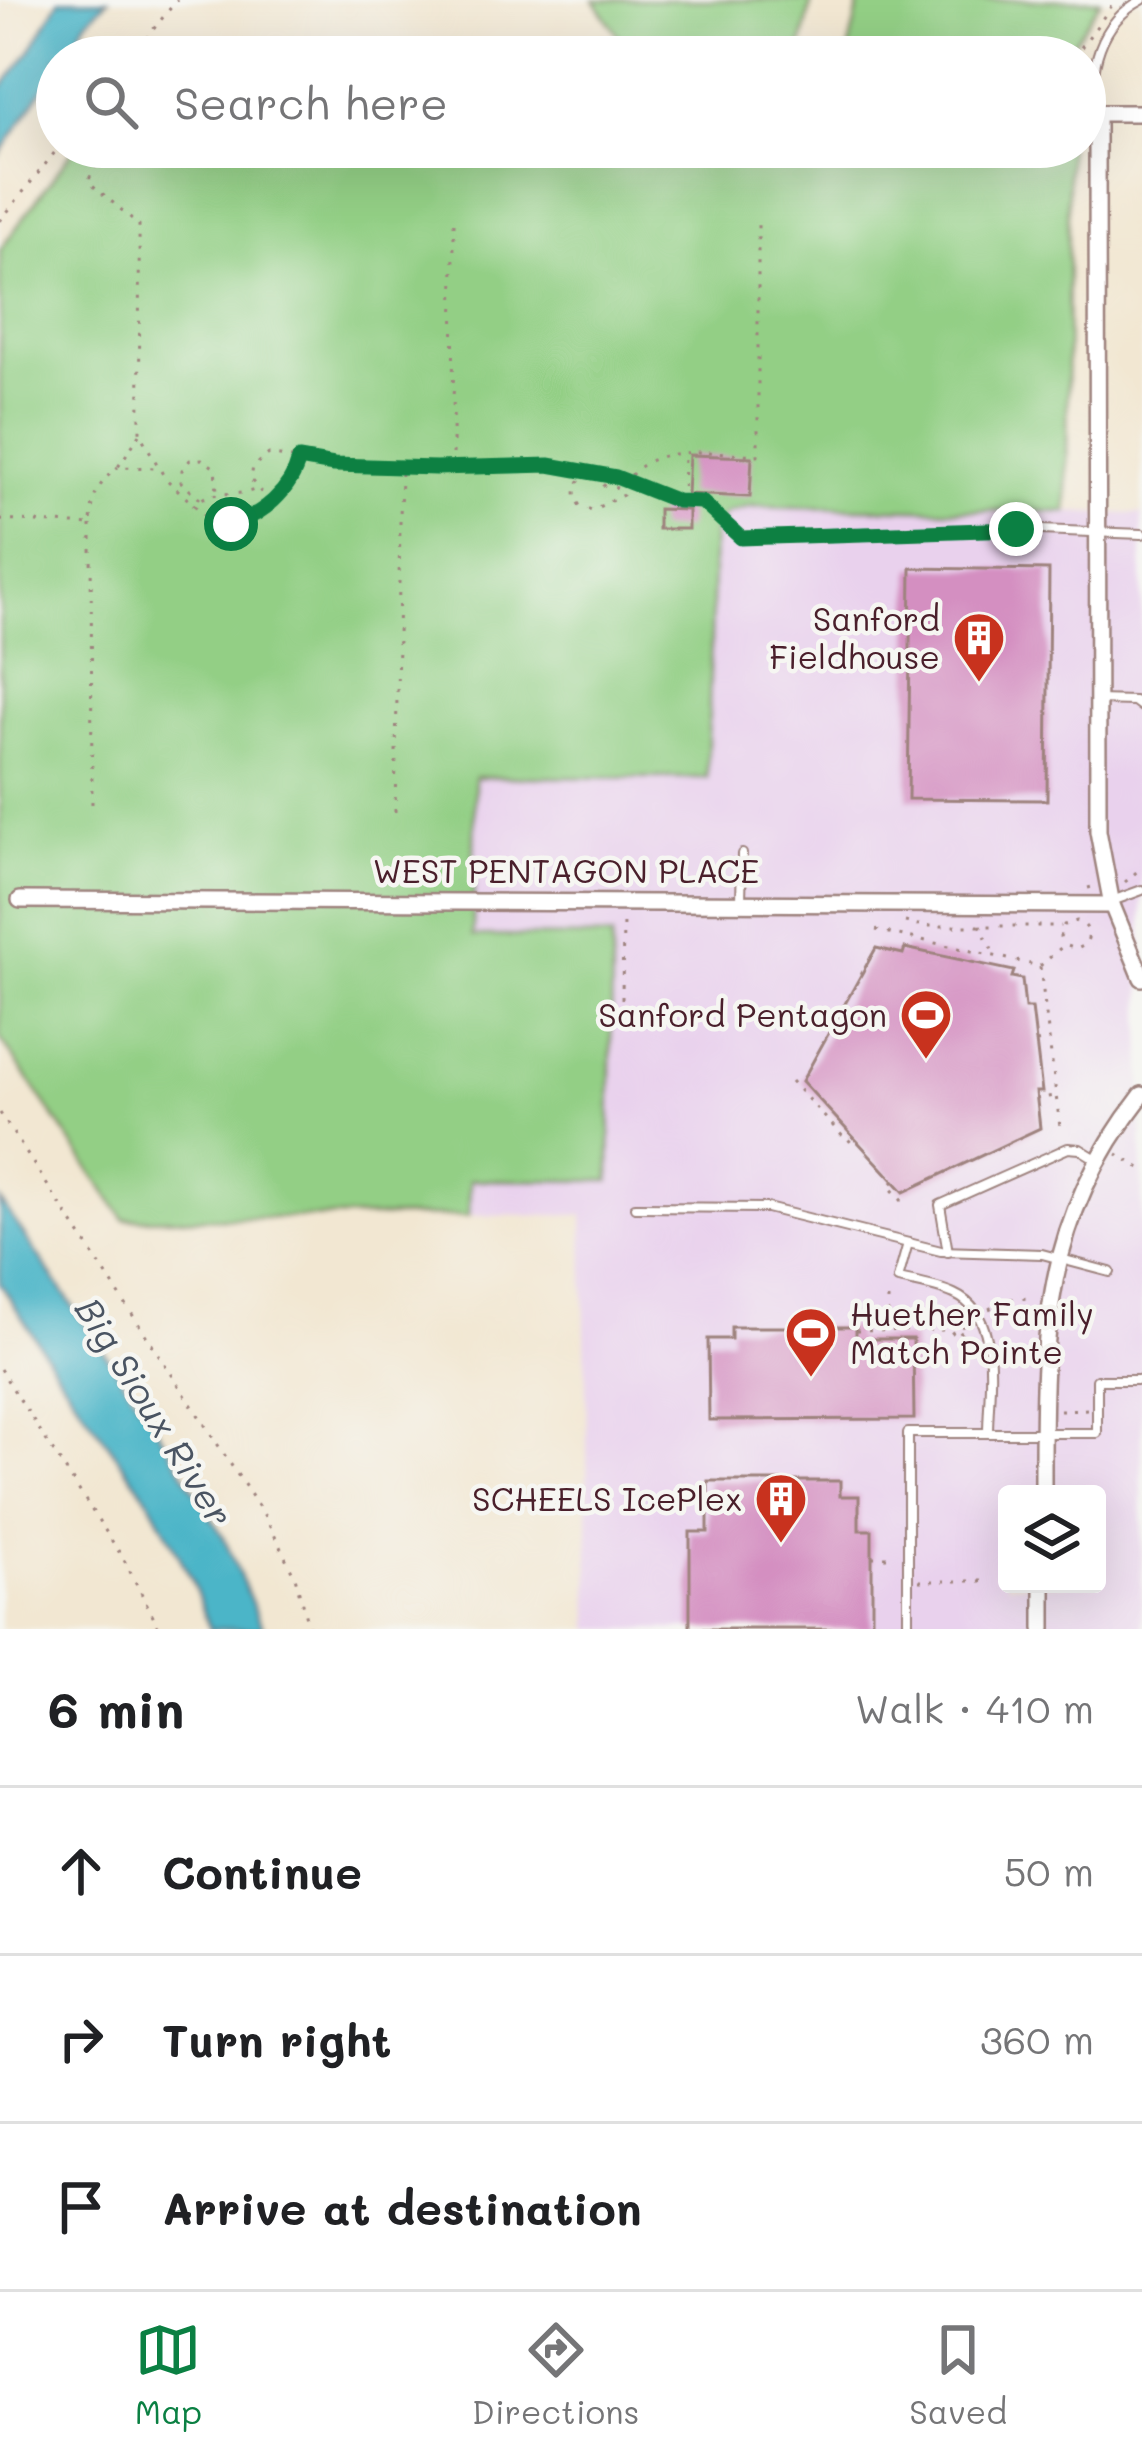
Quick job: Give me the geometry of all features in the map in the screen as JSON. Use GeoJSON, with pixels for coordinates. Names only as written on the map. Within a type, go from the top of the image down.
{"type":"FeatureCollection","features":[{"type":"Feature","properties":{"kind":"street"},"geometry":{"type":"LineString","coordinates":[[1106,113],[1142,113]]}},
{"type":"Feature","properties":{"kind":"street"},"geometry":{"type":"LineString","coordinates":[[1097,168],[1098,831],[1111,903],[1142,978]]}},
{"type":"Feature","properties":{"kind":"street","name":"WEST PENTAGON PLACE"},"geometry":{"type":"LineString","coordinates":[[20,900],[1111,903]]}},
{"type":"Feature","properties":{"kind":"street"},"geometry":{"type":"LineString","coordinates":[[1043,1485],[1046,1320],[1058,1256],[1098,1160],[1142,1096]]}},
{"type":"Feature","properties":{"kind":"street"},"geometry":{"type":"LineString","coordinates":[[1043,1593],[1043,1629]]}},
{"type":"Feature","properties":{"kind":"lane"},"geometry":{"type":"LineString","coordinates":[[1106,39],[1129,8],[1142,0]]}},
{"type":"Feature","properties":{"kind":"lane"},"geometry":{"type":"LineString","coordinates":[[741,538],[997,529],[1142,534]]}},
{"type":"Feature","properties":{"kind":"lane"},"geometry":{"type":"LineString","coordinates":[[1096,700],[1141,704]]}},
{"type":"Feature","properties":{"kind":"lane"},"geometry":{"type":"LineString","coordinates":[[742,854],[742,902]]}},
{"type":"Feature","properties":{"kind":"lane"},"geometry":{"type":"LineString","coordinates":[[1111,903],[1142,890]]}},
{"type":"Feature","properties":{"kind":"lane"},"geometry":{"type":"LineString","coordinates":[[948,1252],[940,1205],[1068,1148],[1098,1160]]}},
{"type":"Feature","properties":{"kind":"lane"},"geometry":{"type":"LineString","coordinates":[[634,1207],[767,1208],[948,1252],[1058,1256],[1111,1272]]}},
{"type":"Feature","properties":{"kind":"lane"},"geometry":{"type":"LineString","coordinates":[[908,1243],[898,1279],[952,1293],[980,1315],[988,1343],[988,1433]]}},
{"type":"Feature","properties":{"kind":"lane"},"geometry":{"type":"LineString","coordinates":[[908,1629],[908,1433],[1096,1433],[1096,1380],[1142,1380]]}},
{"type":"Feature","properties":{"kind":"path"},"geometry":{"type":"LineString","coordinates":[[148,36],[177,0]]}},
{"type":"Feature","properties":{"kind":"path"},"geometry":{"type":"LineString","coordinates":[[1089,36],[1116,0]]}},
{"type":"Feature","properties":{"kind":"path"},"geometry":{"type":"LineString","coordinates":[[0,221],[42,168]]}},
{"type":"Feature","properties":{"kind":"path"},"geometry":{"type":"LineString","coordinates":[[95,168],[90,184],[139,225],[140,434],[160,468],[193,506],[207,517],[231,524],[253,518],[270,503],[289,483],[299,459]]}},
{"type":"Feature","properties":{"kind":"path"},"geometry":{"type":"LineString","coordinates":[[587,471],[575,489],[580,506],[598,508],[623,494],[625,482],[654,459],[685,452],[758,455],[758,220]]}},
{"type":"Feature","properties":{"kind":"path"},"geometry":{"type":"LineString","coordinates":[[453,468],[454,221]]}},
{"type":"Feature","properties":{"kind":"path"},"geometry":{"type":"LineString","coordinates":[[92,812],[92,496],[140,434]]}},
{"type":"Feature","properties":{"kind":"path"},"geometry":{"type":"LineString","coordinates":[[682,501],[685,452]]}},
{"type":"Feature","properties":{"kind":"path"},"geometry":{"type":"LineString","coordinates":[[270,503],[256,489],[251,472],[261,458],[278,454],[334,465],[549,465],[597,473],[652,494],[702,502],[741,538]]}},
{"type":"Feature","properties":{"kind":"path"},"geometry":{"type":"LineString","coordinates":[[200,499],[186,488],[181,476],[185,464],[202,459],[215,468],[217,493]]}},
{"type":"Feature","properties":{"kind":"path"},"geometry":{"type":"LineString","coordinates":[[395,812],[401,465]]}},
{"type":"Feature","properties":{"kind":"path"},"geometry":{"type":"LineString","coordinates":[[118,467],[160,468]]}},
{"type":"Feature","properties":{"kind":"path"},"geometry":{"type":"LineString","coordinates":[[597,473],[603,485],[624,489]]}},
{"type":"Feature","properties":{"kind":"path"},"geometry":{"type":"LineString","coordinates":[[180,494],[186,488]]}},
{"type":"Feature","properties":{"kind":"path"},"geometry":{"type":"LineString","coordinates":[[193,506],[217,493],[256,489]]}},
{"type":"Feature","properties":{"kind":"path"},"geometry":{"type":"LineString","coordinates":[[0,520],[91,524]]}},
{"type":"Feature","properties":{"kind":"path"},"geometry":{"type":"LineString","coordinates":[[1120,883],[1142,867]]}},
{"type":"Feature","properties":{"kind":"path"},"geometry":{"type":"LineString","coordinates":[[622,917],[622,999]]}},
{"type":"Feature","properties":{"kind":"path"},"geometry":{"type":"LineString","coordinates":[[905,922],[1063,926],[1077,921],[1088,930],[1098,929]]}},
{"type":"Feature","properties":{"kind":"path"},"geometry":{"type":"LineString","coordinates":[[980,925],[995,956]]}},
{"type":"Feature","properties":{"kind":"path"},"geometry":{"type":"LineString","coordinates":[[1063,926],[1060,937],[1072,950],[1088,940],[1088,930]]}},
{"type":"Feature","properties":{"kind":"path"},"geometry":{"type":"LineString","coordinates":[[876,930],[1040,966]]}},
{"type":"Feature","properties":{"kind":"path"},"geometry":{"type":"LineString","coordinates":[[1040,966],[1064,945]]}},
{"type":"Feature","properties":{"kind":"path"},"geometry":{"type":"LineString","coordinates":[[1040,966],[1060,1127]]}},
{"type":"Feature","properties":{"kind":"path"},"geometry":{"type":"LineString","coordinates":[[622,986],[635,986]]}},
{"type":"Feature","properties":{"kind":"path"},"geometry":{"type":"LineString","coordinates":[[1036,1042],[1049,1040]]}},
{"type":"Feature","properties":{"kind":"path"},"geometry":{"type":"LineString","coordinates":[[791,1081],[848,1142],[854,1137]]}},
{"type":"Feature","properties":{"kind":"path"},"geometry":{"type":"LineString","coordinates":[[1036,1099],[1056,1096]]}},
{"type":"Feature","properties":{"kind":"path"},"geometry":{"type":"LineString","coordinates":[[0,1113],[266,1518],[295,1577],[309,1629]]}},
{"type":"Feature","properties":{"kind":"path"},"geometry":{"type":"LineString","coordinates":[[1116,1153],[1142,1169]]}},
{"type":"Feature","properties":{"kind":"path"},"geometry":{"type":"LineString","coordinates":[[894,1181],[889,1186],[902,1201]]}},
{"type":"Feature","properties":{"kind":"path"},"geometry":{"type":"LineString","coordinates":[[856,1331],[950,1330],[1007,1299],[1032,1298]]}},
{"type":"Feature","properties":{"kind":"path"},"geometry":{"type":"LineString","coordinates":[[887,1299],[888,1330]]}},
{"type":"Feature","properties":{"kind":"path"},"geometry":{"type":"LineString","coordinates":[[950,1330],[956,1337],[961,1327]]}},
{"type":"Feature","properties":{"kind":"path"},"geometry":{"type":"LineString","coordinates":[[0,1369],[123,1558],[160,1629]]}},
{"type":"Feature","properties":{"kind":"path"},"geometry":{"type":"LineString","coordinates":[[872,1557],[887,1557]]}},
{"type":"Feature","properties":{"kind":"path"},"geometry":{"type":"LineString","coordinates":[[908,1581],[988,1581]]}},
{"type":"Feature","properties":{"kind":"shaded area"},"geometry":{"type":"Polygon","coordinates":[[[60,168],[1068,168],[1067,512],[1142,514],[1142,1629],[590,1629],[583,1215],[124,1219],[0,1038],[0,250],[60,168]]]}},
{"type":"Feature","properties":{"kind":"green space"},"geometry":{"type":"Polygon","coordinates":[[[594,0],[812,0],[804,36],[619,36],[594,0]]]}},
{"type":"Feature","properties":{"kind":"green space"},"geometry":{"type":"Polygon","coordinates":[[[860,0],[1101,0],[1078,36],[852,36],[860,0]]]}},
{"type":"Feature","properties":{"kind":"green space"},"geometry":{"type":"Polygon","coordinates":[[[60,168],[1068,168],[1067,512],[751,506],[725,513],[714,532],[707,778],[475,777],[473,936],[612,937],[610,1181],[470,1180],[469,1216],[124,1219],[0,1038],[0,250],[60,168]]]}},
{"type":"Feature","properties":{"kind":"water"},"geometry":{"type":"Polygon","coordinates":[[[59,0],[108,0],[78,36],[39,36],[59,0]]]}},
{"type":"Feature","properties":{"kind":"water"},"geometry":{"type":"Polygon","coordinates":[[[36,41],[36,100],[0,154],[0,90],[36,41]]]}},
{"type":"Feature","properties":{"kind":"water"},"geometry":{"type":"Polygon","coordinates":[[[0,1200],[159,1432],[224,1538],[263,1629],[210,1629],[192,1580],[150,1501],[64,1383],[0,1283],[0,1200]]]}},
{"type":"Feature","properties":{"kind":"building"},"geometry":{"type":"Polygon","coordinates":[[[689,455],[752,457],[750,497],[687,494],[689,455]]]}},
{"type":"Feature","properties":{"kind":"building"},"geometry":{"type":"Polygon","coordinates":[[[658,509],[688,510],[688,529],[658,529],[658,509]]]}},
{"type":"Feature","properties":{"kind":"building","name":"Sanford Fieldhouse"},"geometry":{"type":"Polygon","coordinates":[[[911,568],[1049,570],[1047,800],[908,799],[911,568]]]}},
{"type":"Feature","properties":{"kind":"building","name":"Sanford Pentagon"},"geometry":{"type":"Polygon","coordinates":[[[876,948],[903,954],[905,948],[1014,971],[1012,977],[1022,979],[1025,1008],[1032,1008],[1042,1092],[1036,1092],[1040,1128],[904,1192],[802,1081],[876,948]]]}},
{"type":"Feature","properties":{"kind":"building","name":"Huether Family Match Pointe"},"geometry":{"type":"Polygon","coordinates":[[[731,1327],[856,1327],[856,1339],[913,1339],[914,1419],[709,1420],[708,1339],[731,1339],[731,1327]]]}},
{"type":"Feature","properties":{"kind":"building","name":"SCHEELS IcePlex"},"geometry":{"type":"Polygon","coordinates":[[[708,1481],[840,1481],[840,1496],[859,1496],[859,1530],[872,1530],[872,1629],[690,1629],[690,1532],[708,1532],[708,1481]]]}},
{"type":"Feature","properties":{"kind":"place","name":"Sanford Fieldhouse"},"geometry":{"type":"Point","coordinates":[979,684]}},
{"type":"Feature","properties":{"kind":"place","name":"Sanford Pentagon"},"geometry":{"type":"Point","coordinates":[926,1061]}},
{"type":"Feature","properties":{"kind":"place","name":"Huether Family Match Pointe"},"geometry":{"type":"Point","coordinates":[811,1379]}},
{"type":"Feature","properties":{"kind":"place","name":"SCHEELS IcePlex"},"geometry":{"type":"Point","coordinates":[781,1545]}},
{"type":"Feature","properties":{"kind":"route"},"geometry":{"type":"LineString","coordinates":[[231,524],[253,518],[267,506],[289,483],[299,459],[334,465],[549,465],[587,471],[677,501],[702,502],[741,538],[1016,529]]}},
{"type":"Feature","properties":{"kind":"water label","name":"Big Sioux River"},"geometry":{"type":"Point","coordinates":[154,1412]}}]}
